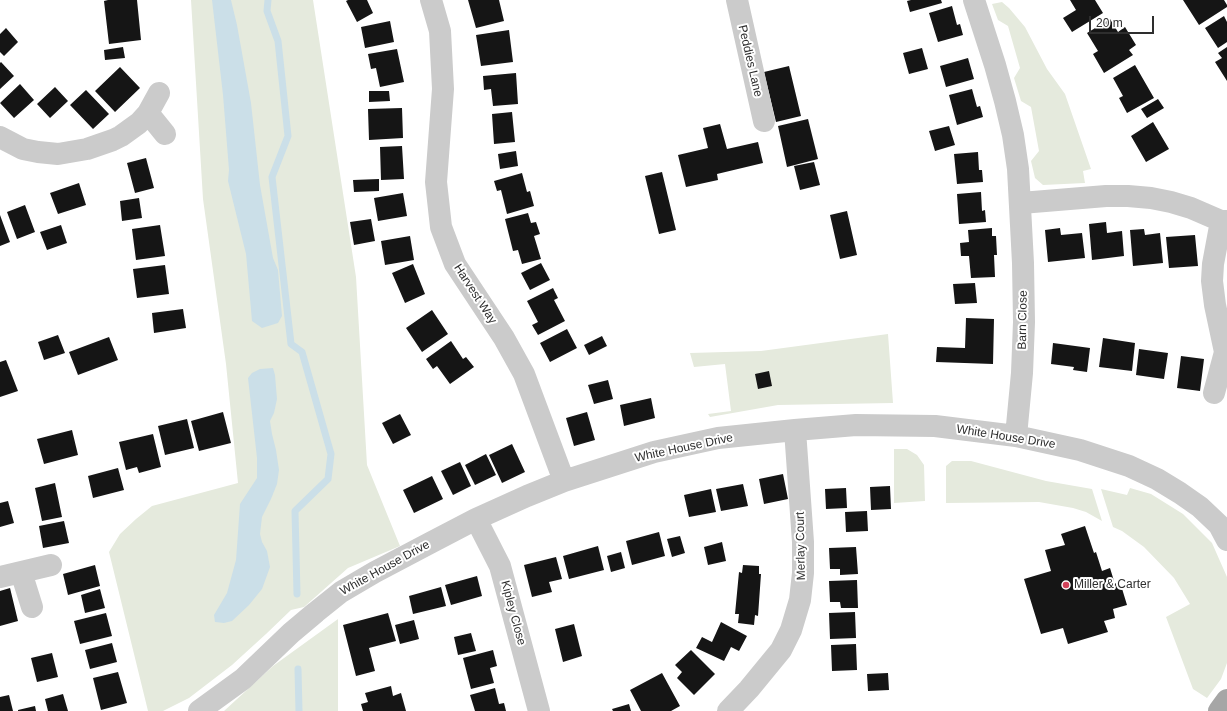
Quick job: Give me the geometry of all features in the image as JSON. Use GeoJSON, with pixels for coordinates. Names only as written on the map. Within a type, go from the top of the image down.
{"type":"FeatureCollection","features":[{"type":"Feature","properties":{"kind":"main road"},"geometry":{"type":"LineString","coordinates":[[1218,711],[1227,700]]}},
{"type":"Feature","properties":{"kind":"street","name":"Harvest Way"},"geometry":{"type":"LineString","coordinates":[[431,0],[440,31],[443,89],[436,182],[441,227],[455,264],[504,338],[524,374],[564,481]]}},
{"type":"Feature","properties":{"kind":"street","name":"Peddies Lane"},"geometry":{"type":"LineString","coordinates":[[737,0],[764,122]]}},
{"type":"Feature","properties":{"kind":"street","name":"Barn Close"},"geometry":{"type":"LineString","coordinates":[[974,0],[995,65],[1013,136],[1018,168],[1023,263],[1024,322],[1022,373],[1016,436]]}},
{"type":"Feature","properties":{"kind":"street"},"geometry":{"type":"LineString","coordinates":[[0,137],[23,148],[38,152],[58,154],[87,149],[113,140],[139,123],[148,113],[159,92]]}},
{"type":"Feature","properties":{"kind":"street"},"geometry":{"type":"LineString","coordinates":[[148,113],[165,134]]}},
{"type":"Feature","properties":{"kind":"street"},"geometry":{"type":"LineString","coordinates":[[1020,204],[1106,196],[1128,196],[1171,202],[1224,221],[1213,264],[1212,281],[1215,305],[1226,352],[1214,393]]}},
{"type":"Feature","properties":{"kind":"street","name":"White House Drive"},"geometry":{"type":"LineString","coordinates":[[199,711],[243,679],[291,633],[341,592],[375,572],[476,519],[564,481],[654,452],[718,438],[856,425],[935,426],[1016,436],[1080,450],[1129,466],[1157,479],[1180,493],[1200,507],[1224,531]]}},
{"type":"Feature","properties":{"kind":"street","name":"Merlay Court"},"geometry":{"type":"LineString","coordinates":[[728,711],[749,689],[781,650],[791,630],[800,600],[803,573],[803,542],[795,430]]}},
{"type":"Feature","properties":{"kind":"street","name":"Kipley Close"},"geometry":{"type":"LineString","coordinates":[[476,519],[500,566],[539,711]]}},
{"type":"Feature","properties":{"kind":"street"},"geometry":{"type":"LineString","coordinates":[[0,578],[51,565]]}},
{"type":"Feature","properties":{"kind":"street"},"geometry":{"type":"LineString","coordinates":[[21,572],[32,607]]}},
{"type":"Feature","properties":{"kind":"shaded area"},"geometry":{"type":"Polygon","coordinates":[[[191,0],[313,0],[356,277],[367,465],[400,546],[348,568],[304,607],[291,610],[232,665],[189,698],[163,711],[148,711],[109,552],[120,534],[152,506],[238,483],[226,364],[203,199],[191,0]]]}},
{"type":"Feature","properties":{"kind":"shaded area"},"geometry":{"type":"Polygon","coordinates":[[[1002,2],[1025,27],[1047,69],[1065,94],[1091,169],[1083,171],[1085,183],[1043,185],[1035,178],[1031,161],[1039,151],[1031,107],[1021,101],[1014,78],[1020,68],[1008,26],[998,20],[992,4],[1002,2]]]}},
{"type":"Feature","properties":{"kind":"shaded area"},"geometry":{"type":"Polygon","coordinates":[[[888,334],[893,403],[778,405],[710,417],[708,414],[731,411],[725,364],[694,367],[690,353],[761,351],[888,334]]]}},
{"type":"Feature","properties":{"kind":"shaded area"},"geometry":{"type":"Polygon","coordinates":[[[894,449],[907,449],[917,455],[924,465],[925,501],[894,503],[894,449]]]}},
{"type":"Feature","properties":{"kind":"shaded area"},"geometry":{"type":"Polygon","coordinates":[[[952,461],[971,461],[1046,481],[1092,489],[1102,521],[1086,512],[1073,508],[1039,502],[946,503],[946,466],[952,461]]]}},
{"type":"Feature","properties":{"kind":"shaded area"},"geometry":{"type":"Polygon","coordinates":[[[1130,488],[1151,494],[1183,514],[1212,543],[1227,577],[1227,663],[1221,679],[1207,698],[1193,689],[1166,617],[1190,604],[1174,578],[1144,547],[1122,531],[1113,527],[1101,489],[1127,495],[1130,488]]]}},
{"type":"Feature","properties":{"kind":"shaded area"},"geometry":{"type":"Polygon","coordinates":[[[338,619],[338,711],[224,711],[273,666],[338,619]]]}},
{"type":"Feature","properties":{"kind":"water"},"geometry":{"type":"Polygon","coordinates":[[[212,0],[231,0],[251,103],[260,185],[273,258],[278,270],[282,316],[278,323],[262,328],[252,321],[246,254],[228,181],[229,170],[223,95],[212,0]]]}},
{"type":"Feature","properties":{"kind":"water"},"geometry":{"type":"Polygon","coordinates":[[[273,368],[277,399],[274,413],[270,421],[279,470],[277,484],[262,517],[260,534],[267,551],[270,567],[262,589],[249,605],[232,621],[224,623],[215,622],[214,615],[227,593],[236,560],[240,504],[257,478],[257,458],[248,378],[252,373],[260,369],[273,368]]]}},
{"type":"Feature","properties":{"kind":"building"},"geometry":{"type":"Polygon","coordinates":[[[137,0],[141,40],[109,44],[104,1],[137,0]]]}},
{"type":"Feature","properties":{"kind":"building"},"geometry":{"type":"Polygon","coordinates":[[[367,0],[373,13],[357,22],[346,1],[367,0]]]}},
{"type":"Feature","properties":{"kind":"building"},"geometry":{"type":"Polygon","coordinates":[[[468,0],[499,0],[504,21],[476,28],[468,0]]]}},
{"type":"Feature","properties":{"kind":"building"},"geometry":{"type":"Polygon","coordinates":[[[941,0],[942,3],[910,12],[907,1],[941,0]]]}},
{"type":"Feature","properties":{"kind":"building"},"geometry":{"type":"Polygon","coordinates":[[[1070,0],[1095,0],[1103,13],[1072,32],[1063,18],[1076,10],[1070,0]]]}},
{"type":"Feature","properties":{"kind":"building"},"geometry":{"type":"Polygon","coordinates":[[[1183,0],[1224,0],[1227,7],[1199,25],[1183,0]]]}},
{"type":"Feature","properties":{"kind":"building"},"geometry":{"type":"Polygon","coordinates":[[[952,6],[957,25],[960,24],[963,35],[938,42],[929,13],[952,6]]]}},
{"type":"Feature","properties":{"kind":"building"},"geometry":{"type":"Polygon","coordinates":[[[1224,16],[1227,22],[1227,42],[1218,48],[1205,28],[1224,16]]]}},
{"type":"Feature","properties":{"kind":"building"},"geometry":{"type":"Polygon","coordinates":[[[1110,19],[1118,32],[1125,27],[1136,45],[1129,50],[1133,55],[1104,73],[1093,54],[1098,51],[1087,33],[1110,19]]]}},
{"type":"Feature","properties":{"kind":"building"},"geometry":{"type":"Polygon","coordinates":[[[390,21],[394,42],[365,48],[361,27],[390,21]]]}},
{"type":"Feature","properties":{"kind":"building"},"geometry":{"type":"Polygon","coordinates":[[[6,28],[18,42],[4,56],[0,52],[0,34],[6,28]]]}},
{"type":"Feature","properties":{"kind":"building"},"geometry":{"type":"Polygon","coordinates":[[[509,30],[513,62],[481,66],[476,35],[509,30]]]}},
{"type":"Feature","properties":{"kind":"building"},"geometry":{"type":"Polygon","coordinates":[[[123,47],[125,58],[105,60],[104,50],[123,47]]]}},
{"type":"Feature","properties":{"kind":"building"},"geometry":{"type":"Polygon","coordinates":[[[1227,47],[1227,81],[1215,62],[1222,58],[1218,53],[1227,47]]]}},
{"type":"Feature","properties":{"kind":"building"},"geometry":{"type":"Polygon","coordinates":[[[922,48],[928,69],[909,74],[903,53],[922,48]]]}},
{"type":"Feature","properties":{"kind":"building"},"geometry":{"type":"Polygon","coordinates":[[[397,49],[404,82],[380,87],[376,68],[371,69],[368,54],[397,49]]]}},
{"type":"Feature","properties":{"kind":"building"},"geometry":{"type":"Polygon","coordinates":[[[968,58],[974,79],[946,87],[940,66],[968,58]]]}},
{"type":"Feature","properties":{"kind":"building"},"geometry":{"type":"Polygon","coordinates":[[[1,62],[14,76],[0,89],[0,63],[1,62]]]}},
{"type":"Feature","properties":{"kind":"building"},"geometry":{"type":"Polygon","coordinates":[[[1135,65],[1154,98],[1127,113],[1119,98],[1123,96],[1113,78],[1135,65]]]}},
{"type":"Feature","properties":{"kind":"building"},"geometry":{"type":"Polygon","coordinates":[[[789,66],[801,116],[776,122],[764,72],[789,66]]]}},
{"type":"Feature","properties":{"kind":"building"},"geometry":{"type":"Polygon","coordinates":[[[120,67],[140,88],[115,112],[95,91],[120,67]]]}},
{"type":"Feature","properties":{"kind":"building"},"geometry":{"type":"Polygon","coordinates":[[[516,73],[518,104],[493,106],[491,89],[484,90],[483,76],[516,73]]]}},
{"type":"Feature","properties":{"kind":"building"},"geometry":{"type":"Polygon","coordinates":[[[20,84],[34,100],[14,118],[0,103],[20,84]]]}},
{"type":"Feature","properties":{"kind":"building"},"geometry":{"type":"Polygon","coordinates":[[[55,87],[68,101],[50,118],[37,104],[55,87]]]}},
{"type":"Feature","properties":{"kind":"building"},"geometry":{"type":"Polygon","coordinates":[[[972,89],[977,107],[980,106],[983,117],[957,125],[949,95],[972,89]]]}},
{"type":"Feature","properties":{"kind":"building"},"geometry":{"type":"Polygon","coordinates":[[[86,90],[109,114],[93,129],[70,105],[86,90]]]}},
{"type":"Feature","properties":{"kind":"building"},"geometry":{"type":"Polygon","coordinates":[[[369,91],[389,91],[390,101],[369,102],[369,91]]]}},
{"type":"Feature","properties":{"kind":"building"},"geometry":{"type":"Polygon","coordinates":[[[1158,99],[1164,108],[1147,118],[1141,109],[1158,99]]]}},
{"type":"Feature","properties":{"kind":"building"},"geometry":{"type":"Polygon","coordinates":[[[402,108],[403,138],[369,140],[368,109],[402,108]]]}},
{"type":"Feature","properties":{"kind":"building"},"geometry":{"type":"Polygon","coordinates":[[[512,112],[515,142],[494,144],[492,114],[512,112]]]}},
{"type":"Feature","properties":{"kind":"building"},"geometry":{"type":"Polygon","coordinates":[[[808,119],[818,159],[787,167],[778,126],[808,119]]]}},
{"type":"Feature","properties":{"kind":"building"},"geometry":{"type":"Polygon","coordinates":[[[1153,122],[1169,149],[1146,162],[1131,136],[1153,122]]]}},
{"type":"Feature","properties":{"kind":"building"},"geometry":{"type":"Polygon","coordinates":[[[720,124],[727,149],[758,142],[763,163],[717,174],[718,180],[686,187],[678,155],[708,148],[703,128],[720,124]]]}},
{"type":"Feature","properties":{"kind":"building"},"geometry":{"type":"Polygon","coordinates":[[[949,126],[955,145],[935,151],[929,131],[949,126]]]}},
{"type":"Feature","properties":{"kind":"building"},"geometry":{"type":"Polygon","coordinates":[[[402,146],[404,179],[381,180],[380,147],[402,146]]]}},
{"type":"Feature","properties":{"kind":"building"},"geometry":{"type":"Polygon","coordinates":[[[516,151],[518,166],[500,169],[498,154],[516,151]]]}},
{"type":"Feature","properties":{"kind":"building"},"geometry":{"type":"Polygon","coordinates":[[[978,152],[979,170],[982,170],[983,182],[957,184],[954,154],[978,152]]]}},
{"type":"Feature","properties":{"kind":"building"},"geometry":{"type":"Polygon","coordinates":[[[146,158],[154,188],[135,193],[127,163],[146,158]]]}},
{"type":"Feature","properties":{"kind":"building"},"geometry":{"type":"Polygon","coordinates":[[[814,162],[820,185],[800,190],[794,166],[814,162]]]}},
{"type":"Feature","properties":{"kind":"building"},"geometry":{"type":"Polygon","coordinates":[[[662,172],[676,230],[659,234],[645,176],[662,172]]]}},
{"type":"Feature","properties":{"kind":"building"},"geometry":{"type":"Polygon","coordinates":[[[522,173],[527,192],[530,191],[534,206],[507,214],[501,190],[497,191],[494,181],[522,173]]]}},
{"type":"Feature","properties":{"kind":"building"},"geometry":{"type":"Polygon","coordinates":[[[379,179],[379,191],[354,192],[353,180],[379,179]]]}},
{"type":"Feature","properties":{"kind":"building"},"geometry":{"type":"Polygon","coordinates":[[[79,183],[86,205],[58,214],[50,193],[79,183]]]}},
{"type":"Feature","properties":{"kind":"building"},"geometry":{"type":"Polygon","coordinates":[[[981,192],[982,211],[985,210],[986,222],[959,224],[957,194],[981,192]]]}},
{"type":"Feature","properties":{"kind":"building"},"geometry":{"type":"Polygon","coordinates":[[[403,193],[407,216],[378,221],[374,198],[403,193]]]}},
{"type":"Feature","properties":{"kind":"building"},"geometry":{"type":"Polygon","coordinates":[[[139,198],[142,218],[122,221],[120,201],[139,198]]]}},
{"type":"Feature","properties":{"kind":"building"},"geometry":{"type":"Polygon","coordinates":[[[25,205],[35,232],[17,239],[7,212],[25,205]]]}},
{"type":"Feature","properties":{"kind":"building"},"geometry":{"type":"Polygon","coordinates":[[[847,211],[857,255],[840,259],[830,215],[847,211]]]}},
{"type":"Feature","properties":{"kind":"building"},"geometry":{"type":"Polygon","coordinates":[[[528,213],[531,223],[536,222],[540,234],[534,236],[541,259],[522,264],[518,250],[513,251],[505,219],[528,213]]]}},
{"type":"Feature","properties":{"kind":"building"},"geometry":{"type":"Polygon","coordinates":[[[0,215],[10,242],[0,246],[0,215]]]}},
{"type":"Feature","properties":{"kind":"building"},"geometry":{"type":"Polygon","coordinates":[[[371,219],[375,241],[354,245],[350,222],[371,219]]]}},
{"type":"Feature","properties":{"kind":"building"},"geometry":{"type":"Polygon","coordinates":[[[1106,222],[1107,233],[1122,231],[1124,256],[1092,260],[1089,224],[1106,222]]]}},
{"type":"Feature","properties":{"kind":"building"},"geometry":{"type":"Polygon","coordinates":[[[61,225],[67,243],[47,250],[40,232],[61,225]]]}},
{"type":"Feature","properties":{"kind":"building"},"geometry":{"type":"Polygon","coordinates":[[[160,225],[165,256],[136,260],[132,229],[160,225]]]}},
{"type":"Feature","properties":{"kind":"building"},"geometry":{"type":"Polygon","coordinates":[[[992,228],[992,236],[996,236],[997,255],[994,255],[995,277],[971,278],[969,256],[961,256],[960,243],[969,242],[968,230],[992,228]]]}},
{"type":"Feature","properties":{"kind":"building"},"geometry":{"type":"Polygon","coordinates":[[[1060,228],[1061,235],[1082,233],[1085,258],[1048,262],[1045,230],[1060,228]]]}},
{"type":"Feature","properties":{"kind":"building"},"geometry":{"type":"Polygon","coordinates":[[[1144,229],[1145,235],[1160,233],[1163,263],[1133,266],[1130,230],[1144,229]]]}},
{"type":"Feature","properties":{"kind":"building"},"geometry":{"type":"Polygon","coordinates":[[[1195,235],[1198,266],[1169,268],[1166,237],[1195,235]]]}},
{"type":"Feature","properties":{"kind":"building"},"geometry":{"type":"Polygon","coordinates":[[[410,236],[414,260],[385,265],[381,241],[410,236]]]}},
{"type":"Feature","properties":{"kind":"building"},"geometry":{"type":"Polygon","coordinates":[[[541,263],[550,280],[530,290],[521,273],[541,263]]]}},
{"type":"Feature","properties":{"kind":"building"},"geometry":{"type":"Polygon","coordinates":[[[413,264],[425,294],[405,303],[392,273],[413,264]]]}},
{"type":"Feature","properties":{"kind":"building"},"geometry":{"type":"Polygon","coordinates":[[[165,265],[169,294],[137,298],[133,269],[165,265]]]}},
{"type":"Feature","properties":{"kind":"building"},"geometry":{"type":"Polygon","coordinates":[[[975,283],[977,303],[955,304],[953,284],[975,283]]]}},
{"type":"Feature","properties":{"kind":"building"},"geometry":{"type":"Polygon","coordinates":[[[553,288],[558,298],[554,300],[565,321],[538,335],[532,325],[538,322],[527,301],[553,288]]]}},
{"type":"Feature","properties":{"kind":"building"},"geometry":{"type":"Polygon","coordinates":[[[183,309],[186,328],[154,333],[152,313],[183,309]]]}},
{"type":"Feature","properties":{"kind":"building"},"geometry":{"type":"Polygon","coordinates":[[[432,310],[448,334],[422,352],[406,328],[432,310]]]}},
{"type":"Feature","properties":{"kind":"building"},"geometry":{"type":"Polygon","coordinates":[[[966,318],[994,319],[993,364],[936,362],[937,347],[965,348],[966,318]]]}},
{"type":"Feature","properties":{"kind":"building"},"geometry":{"type":"Polygon","coordinates":[[[567,329],[577,348],[550,362],[540,343],[567,329]]]}},
{"type":"Feature","properties":{"kind":"building"},"geometry":{"type":"Polygon","coordinates":[[[58,335],[65,353],[44,360],[38,342],[58,335]]]}},
{"type":"Feature","properties":{"kind":"building"},"geometry":{"type":"Polygon","coordinates":[[[602,336],[607,346],[589,355],[584,345],[602,336]]]}},
{"type":"Feature","properties":{"kind":"building"},"geometry":{"type":"Polygon","coordinates":[[[109,337],[118,360],[78,375],[69,352],[109,337]]]}},
{"type":"Feature","properties":{"kind":"building"},"geometry":{"type":"Polygon","coordinates":[[[1103,338],[1135,343],[1132,371],[1099,367],[1103,338]]]}},
{"type":"Feature","properties":{"kind":"building"},"geometry":{"type":"Polygon","coordinates":[[[451,341],[463,359],[466,357],[474,367],[450,384],[437,366],[433,369],[426,359],[451,341]]]}},
{"type":"Feature","properties":{"kind":"building"},"geometry":{"type":"Polygon","coordinates":[[[1053,343],[1090,348],[1087,372],[1073,370],[1074,367],[1051,364],[1053,343]]]}},
{"type":"Feature","properties":{"kind":"building"},"geometry":{"type":"Polygon","coordinates":[[[1139,349],[1168,353],[1164,379],[1136,375],[1139,349]]]}},
{"type":"Feature","properties":{"kind":"building"},"geometry":{"type":"Polygon","coordinates":[[[1181,356],[1204,359],[1200,391],[1177,388],[1181,356]]]}},
{"type":"Feature","properties":{"kind":"building"},"geometry":{"type":"Polygon","coordinates":[[[6,360],[18,391],[0,397],[0,362],[6,360]]]}},
{"type":"Feature","properties":{"kind":"building"},"geometry":{"type":"Polygon","coordinates":[[[769,371],[772,386],[758,389],[755,374],[769,371]]]}},
{"type":"Feature","properties":{"kind":"building"},"geometry":{"type":"Polygon","coordinates":[[[608,380],[613,399],[594,404],[588,385],[608,380]]]}},
{"type":"Feature","properties":{"kind":"building"},"geometry":{"type":"Polygon","coordinates":[[[651,398],[655,418],[624,426],[620,405],[651,398]]]}},
{"type":"Feature","properties":{"kind":"building"},"geometry":{"type":"Polygon","coordinates":[[[223,412],[231,443],[199,451],[191,421],[223,412]]]}},
{"type":"Feature","properties":{"kind":"building"},"geometry":{"type":"Polygon","coordinates":[[[587,412],[595,440],[574,446],[566,418],[587,412]]]}},
{"type":"Feature","properties":{"kind":"building"},"geometry":{"type":"Polygon","coordinates":[[[400,414],[411,435],[393,444],[382,423],[400,414]]]}},
{"type":"Feature","properties":{"kind":"building"},"geometry":{"type":"Polygon","coordinates":[[[187,419],[194,448],[165,455],[158,426],[187,419]]]}},
{"type":"Feature","properties":{"kind":"building"},"geometry":{"type":"Polygon","coordinates":[[[72,430],[78,455],[44,464],[37,439],[72,430]]]}},
{"type":"Feature","properties":{"kind":"building"},"geometry":{"type":"Polygon","coordinates":[[[153,434],[161,467],[139,473],[137,467],[126,470],[119,442],[153,434]]]}},
{"type":"Feature","properties":{"kind":"building"},"geometry":{"type":"Polygon","coordinates":[[[512,444],[525,472],[502,483],[489,455],[512,444]]]}},
{"type":"Feature","properties":{"kind":"building"},"geometry":{"type":"Polygon","coordinates":[[[486,454],[496,475],[475,485],[465,465],[486,454]]]}},
{"type":"Feature","properties":{"kind":"building"},"geometry":{"type":"Polygon","coordinates":[[[460,462],[471,486],[453,495],[441,471],[460,462]]]}},
{"type":"Feature","properties":{"kind":"building"},"geometry":{"type":"Polygon","coordinates":[[[118,468],[124,490],[93,498],[88,476],[118,468]]]}},
{"type":"Feature","properties":{"kind":"building"},"geometry":{"type":"Polygon","coordinates":[[[783,474],[788,499],[764,504],[759,479],[783,474]]]}},
{"type":"Feature","properties":{"kind":"building"},"geometry":{"type":"Polygon","coordinates":[[[432,476],[443,499],[414,513],[403,490],[432,476]]]}},
{"type":"Feature","properties":{"kind":"building"},"geometry":{"type":"Polygon","coordinates":[[[55,483],[62,517],[42,521],[35,488],[55,483]]]}},
{"type":"Feature","properties":{"kind":"building"},"geometry":{"type":"Polygon","coordinates":[[[743,484],[748,506],[721,511],[716,489],[743,484]]]}},
{"type":"Feature","properties":{"kind":"building"},"geometry":{"type":"Polygon","coordinates":[[[890,486],[891,509],[871,510],[870,487],[890,486]]]}},
{"type":"Feature","properties":{"kind":"building"},"geometry":{"type":"Polygon","coordinates":[[[846,488],[847,508],[826,509],[825,489],[846,488]]]}},
{"type":"Feature","properties":{"kind":"building"},"geometry":{"type":"Polygon","coordinates":[[[711,489],[716,512],[689,517],[684,495],[711,489]]]}},
{"type":"Feature","properties":{"kind":"building"},"geometry":{"type":"Polygon","coordinates":[[[8,501],[14,523],[0,527],[0,503],[8,501]]]}},
{"type":"Feature","properties":{"kind":"building"},"geometry":{"type":"Polygon","coordinates":[[[867,511],[868,531],[846,532],[845,512],[867,511]]]}},
{"type":"Feature","properties":{"kind":"building"},"geometry":{"type":"Polygon","coordinates":[[[64,521],[69,543],[43,548],[39,526],[64,521]]]}},
{"type":"Feature","properties":{"kind":"building","name":"Miller & Carter"},"geometry":{"type":"Polygon","coordinates":[[[1085,526],[1102,571],[1110,568],[1114,581],[1106,583],[1106,586],[1120,582],[1127,605],[1113,609],[1115,618],[1104,621],[1108,632],[1068,644],[1063,628],[1041,634],[1024,579],[1051,571],[1045,550],[1065,545],[1061,534],[1085,526]]]}},
{"type":"Feature","properties":{"kind":"building"},"geometry":{"type":"Polygon","coordinates":[[[659,532],[665,556],[632,565],[626,541],[659,532]]]}},
{"type":"Feature","properties":{"kind":"building"},"geometry":{"type":"Polygon","coordinates":[[[680,536],[685,553],[672,557],[667,539],[680,536]]]}},
{"type":"Feature","properties":{"kind":"building"},"geometry":{"type":"Polygon","coordinates":[[[722,542],[726,561],[708,565],[704,547],[722,542]]]}},
{"type":"Feature","properties":{"kind":"building"},"geometry":{"type":"Polygon","coordinates":[[[598,546],[604,570],[569,579],[563,556],[598,546]]]}},
{"type":"Feature","properties":{"kind":"building"},"geometry":{"type":"Polygon","coordinates":[[[856,547],[858,574],[840,575],[840,569],[830,569],[829,548],[856,547]]]}},
{"type":"Feature","properties":{"kind":"building"},"geometry":{"type":"Polygon","coordinates":[[[621,552],[625,568],[611,572],[607,556],[621,552]]]}},
{"type":"Feature","properties":{"kind":"building"},"geometry":{"type":"Polygon","coordinates":[[[556,557],[562,579],[549,582],[552,592],[532,597],[524,565],[556,557]]]}},
{"type":"Feature","properties":{"kind":"building"},"geometry":{"type":"Polygon","coordinates":[[[95,565],[100,586],[68,595],[63,574],[95,565]]]}},
{"type":"Feature","properties":{"kind":"building"},"geometry":{"type":"Polygon","coordinates":[[[743,565],[759,566],[759,574],[761,574],[758,616],[755,615],[754,625],[738,623],[739,614],[735,614],[739,572],[742,573],[743,565]]]}},
{"type":"Feature","properties":{"kind":"building"},"geometry":{"type":"Polygon","coordinates":[[[477,576],[482,596],[451,605],[445,585],[477,576]]]}},
{"type":"Feature","properties":{"kind":"building"},"geometry":{"type":"Polygon","coordinates":[[[857,580],[858,608],[841,608],[840,602],[830,602],[829,581],[857,580]]]}},
{"type":"Feature","properties":{"kind":"building"},"geometry":{"type":"Polygon","coordinates":[[[441,587],[446,606],[413,614],[409,596],[441,587]]]}},
{"type":"Feature","properties":{"kind":"building"},"geometry":{"type":"Polygon","coordinates":[[[10,588],[18,621],[0,626],[0,591],[10,588]]]}},
{"type":"Feature","properties":{"kind":"building"},"geometry":{"type":"Polygon","coordinates":[[[100,589],[105,608],[85,613],[81,595],[100,589]]]}},
{"type":"Feature","properties":{"kind":"building"},"geometry":{"type":"Polygon","coordinates":[[[855,612],[856,638],[830,639],[829,613],[855,612]]]}},
{"type":"Feature","properties":{"kind":"building"},"geometry":{"type":"Polygon","coordinates":[[[106,613],[112,636],[80,644],[74,621],[106,613]]]}},
{"type":"Feature","properties":{"kind":"building"},"geometry":{"type":"Polygon","coordinates":[[[388,613],[396,641],[369,648],[375,671],[356,676],[343,625],[388,613]]]}},
{"type":"Feature","properties":{"kind":"building"},"geometry":{"type":"Polygon","coordinates":[[[414,620],[419,639],[400,644],[395,625],[414,620]]]}},
{"type":"Feature","properties":{"kind":"building"},"geometry":{"type":"Polygon","coordinates":[[[721,622],[747,636],[739,651],[731,647],[724,661],[696,648],[702,637],[712,642],[721,622]]]}},
{"type":"Feature","properties":{"kind":"building"},"geometry":{"type":"Polygon","coordinates":[[[574,624],[582,656],[563,662],[555,629],[574,624]]]}},
{"type":"Feature","properties":{"kind":"building"},"geometry":{"type":"Polygon","coordinates":[[[471,633],[476,651],[458,655],[454,637],[471,633]]]}},
{"type":"Feature","properties":{"kind":"building"},"geometry":{"type":"Polygon","coordinates":[[[112,643],[117,662],[90,669],[85,650],[112,643]]]}},
{"type":"Feature","properties":{"kind":"building"},"geometry":{"type":"Polygon","coordinates":[[[856,644],[857,670],[832,671],[831,645],[856,644]]]}},
{"type":"Feature","properties":{"kind":"building"},"geometry":{"type":"Polygon","coordinates":[[[493,650],[497,666],[490,668],[494,683],[471,689],[463,658],[493,650]]]}},
{"type":"Feature","properties":{"kind":"building"},"geometry":{"type":"Polygon","coordinates":[[[691,650],[715,674],[694,695],[677,678],[682,672],[675,665],[691,650]]]}},
{"type":"Feature","properties":{"kind":"building"},"geometry":{"type":"Polygon","coordinates":[[[52,653],[58,677],[37,682],[31,658],[52,653]]]}},
{"type":"Feature","properties":{"kind":"building"},"geometry":{"type":"Polygon","coordinates":[[[118,672],[127,703],[101,710],[93,678],[118,672]]]}},
{"type":"Feature","properties":{"kind":"building"},"geometry":{"type":"Polygon","coordinates":[[[662,673],[680,706],[671,711],[641,711],[630,690],[662,673]]]}},
{"type":"Feature","properties":{"kind":"building"},"geometry":{"type":"Polygon","coordinates":[[[888,673],[889,690],[868,691],[867,674],[888,673]]]}},
{"type":"Feature","properties":{"kind":"building"},"geometry":{"type":"Polygon","coordinates":[[[391,686],[393,696],[401,693],[406,711],[363,711],[361,704],[368,702],[365,693],[391,686]]]}},
{"type":"Feature","properties":{"kind":"building"},"geometry":{"type":"Polygon","coordinates":[[[495,688],[499,704],[504,703],[506,711],[475,711],[470,695],[495,688]]]}},
{"type":"Feature","properties":{"kind":"building"},"geometry":{"type":"Polygon","coordinates":[[[63,694],[68,711],[48,711],[45,699],[63,694]]]}},
{"type":"Feature","properties":{"kind":"building"},"geometry":{"type":"Polygon","coordinates":[[[9,695],[13,711],[0,711],[0,697],[9,695]]]}},
{"type":"Feature","properties":{"kind":"building"},"geometry":{"type":"Polygon","coordinates":[[[629,704],[631,711],[613,711],[612,709],[629,704]]]}},
{"type":"Feature","properties":{"kind":"building"},"geometry":{"type":"Polygon","coordinates":[[[35,706],[36,711],[18,711],[18,710],[35,706]]]}},
{"type":"Feature","properties":{"kind":"waterway"},"geometry":{"type":"LineString","coordinates":[[268,0],[267,11],[278,41],[288,136],[272,177],[291,344],[302,352],[331,454],[328,479],[295,511],[297,594]]}},
{"type":"Feature","properties":{"kind":"waterway"},"geometry":{"type":"LineString","coordinates":[[298,669],[299,711]]}},
{"type":"Feature","properties":{"kind":"place","name":"Miller & Carter"},"geometry":{"type":"Point","coordinates":[1066,585]}}]}
